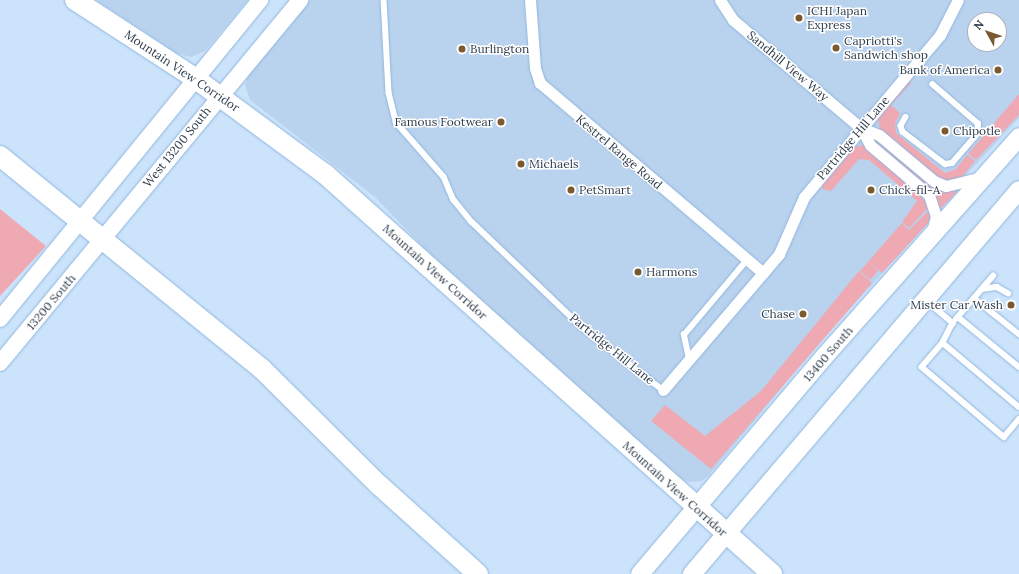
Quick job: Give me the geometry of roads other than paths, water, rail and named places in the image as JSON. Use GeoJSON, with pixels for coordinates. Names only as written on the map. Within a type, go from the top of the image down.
{"type":"FeatureCollection","features":[{"type":"Feature","properties":{"kind":"highway","name":"Mountain View Corridor"},"geometry":{"type":"LineString","coordinates":[[74,0],[196,79],[319,170],[371,214],[726,535],[772,574]]}},
{"type":"Feature","properties":{"kind":"highway"},"geometry":{"type":"LineString","coordinates":[[0,156],[262,369],[379,485],[478,574]]}},
{"type":"Feature","properties":{"kind":"main road","name":"13400 South"},"geometry":{"type":"LineString","coordinates":[[640,574],[824,357],[929,241],[1019,137]]}},
{"type":"Feature","properties":{"kind":"main road"},"geometry":{"type":"LineString","coordinates":[[692,574],[1019,190]]}},
{"type":"Feature","properties":{"kind":"street"},"geometry":{"type":"LineString","coordinates":[[0,319],[260,0]]}},
{"type":"Feature","properties":{"kind":"street","name":"West 13200 South"},"geometry":{"type":"LineString","coordinates":[[102,240],[219,95],[300,0]]}},
{"type":"Feature","properties":{"kind":"street","name":"Kestrel Range Road"},"geometry":{"type":"LineString","coordinates":[[530,0],[535,68],[540,83],[763,273]]}},
{"type":"Feature","properties":{"kind":"street","name":"Sandhill View Way"},"geometry":{"type":"LineString","coordinates":[[720,0],[733,20],[861,128],[879,135],[939,184],[957,184],[987,174]]}},
{"type":"Feature","properties":{"kind":"street","name":"Partridge Hill Lane"},"geometry":{"type":"LineString","coordinates":[[663,390],[763,273],[782,248],[804,198],[940,35],[958,0]]}},
{"type":"Feature","properties":{"kind":"street","name":"Sandhill View Way"},"geometry":{"type":"LineString","coordinates":[[861,128],[870,145],[929,195],[936,216],[929,241]]}},
{"type":"Feature","properties":{"kind":"street","name":"13200 South"},"geometry":{"type":"LineString","coordinates":[[0,363],[102,240]]}},
{"type":"Feature","properties":{"kind":"lane","name":"Partridge Hill Lane"},"geometry":{"type":"LineString","coordinates":[[384,0],[389,93],[396,122],[444,177],[454,200],[472,222],[583,328],[663,390]]}},
{"type":"Feature","properties":{"kind":"lane"},"geometry":{"type":"LineString","coordinates":[[906,117],[901,126],[903,132],[945,164],[952,163],[977,134],[978,124],[933,85]]}},
{"type":"Feature","properties":{"kind":"lane"},"geometry":{"type":"LineString","coordinates":[[690,359],[684,335],[747,260]]}},
{"type":"Feature","properties":{"kind":"lane"},"geometry":{"type":"LineString","coordinates":[[993,276],[953,323],[943,343],[922,367],[1004,437],[1019,419]]}},
{"type":"Feature","properties":{"kind":"lane"},"geometry":{"type":"LineString","coordinates":[[982,288],[997,287],[1008,293]]}},
{"type":"Feature","properties":{"kind":"lane"},"geometry":{"type":"LineString","coordinates":[[974,298],[1019,334]]}},
{"type":"Feature","properties":{"kind":"lane"},"geometry":{"type":"LineString","coordinates":[[926,300],[953,323]]}},
{"type":"Feature","properties":{"kind":"lane"},"geometry":{"type":"LineString","coordinates":[[958,317],[1019,367]]}},
{"type":"Feature","properties":{"kind":"lane"},"geometry":{"type":"LineString","coordinates":[[943,343],[1019,407]]}},
{"type":"Feature","properties":{"kind":"place","name":"ICHI Japan Express"},"geometry":{"type":"Point","coordinates":[799,18]}},
{"type":"Feature","properties":{"kind":"place","name":"Capriotti's Sandwich shop"},"geometry":{"type":"Point","coordinates":[836,48]}},
{"type":"Feature","properties":{"kind":"place","name":"Burlington"},"geometry":{"type":"Point","coordinates":[462,49]}},
{"type":"Feature","properties":{"kind":"place","name":"Bank of America"},"geometry":{"type":"Point","coordinates":[998,70]}},
{"type":"Feature","properties":{"kind":"place","name":"Famous Footwear"},"geometry":{"type":"Point","coordinates":[501,122]}},
{"type":"Feature","properties":{"kind":"place","name":"Chipotle"},"geometry":{"type":"Point","coordinates":[945,131]}},
{"type":"Feature","properties":{"kind":"place","name":"Michaels"},"geometry":{"type":"Point","coordinates":[521,164]}},
{"type":"Feature","properties":{"kind":"place","name":"PetSmart"},"geometry":{"type":"Point","coordinates":[571,190]}},
{"type":"Feature","properties":{"kind":"place","name":"Chick-fil-A"},"geometry":{"type":"Point","coordinates":[871,190]}},
{"type":"Feature","properties":{"kind":"place","name":"Harmons"},"geometry":{"type":"Point","coordinates":[638,272]}},
{"type":"Feature","properties":{"kind":"place","name":"Mister Car Wash"},"geometry":{"type":"Point","coordinates":[1011,305]}},
{"type":"Feature","properties":{"kind":"place","name":"Chase"},"geometry":{"type":"Point","coordinates":[803,314]}}]}
